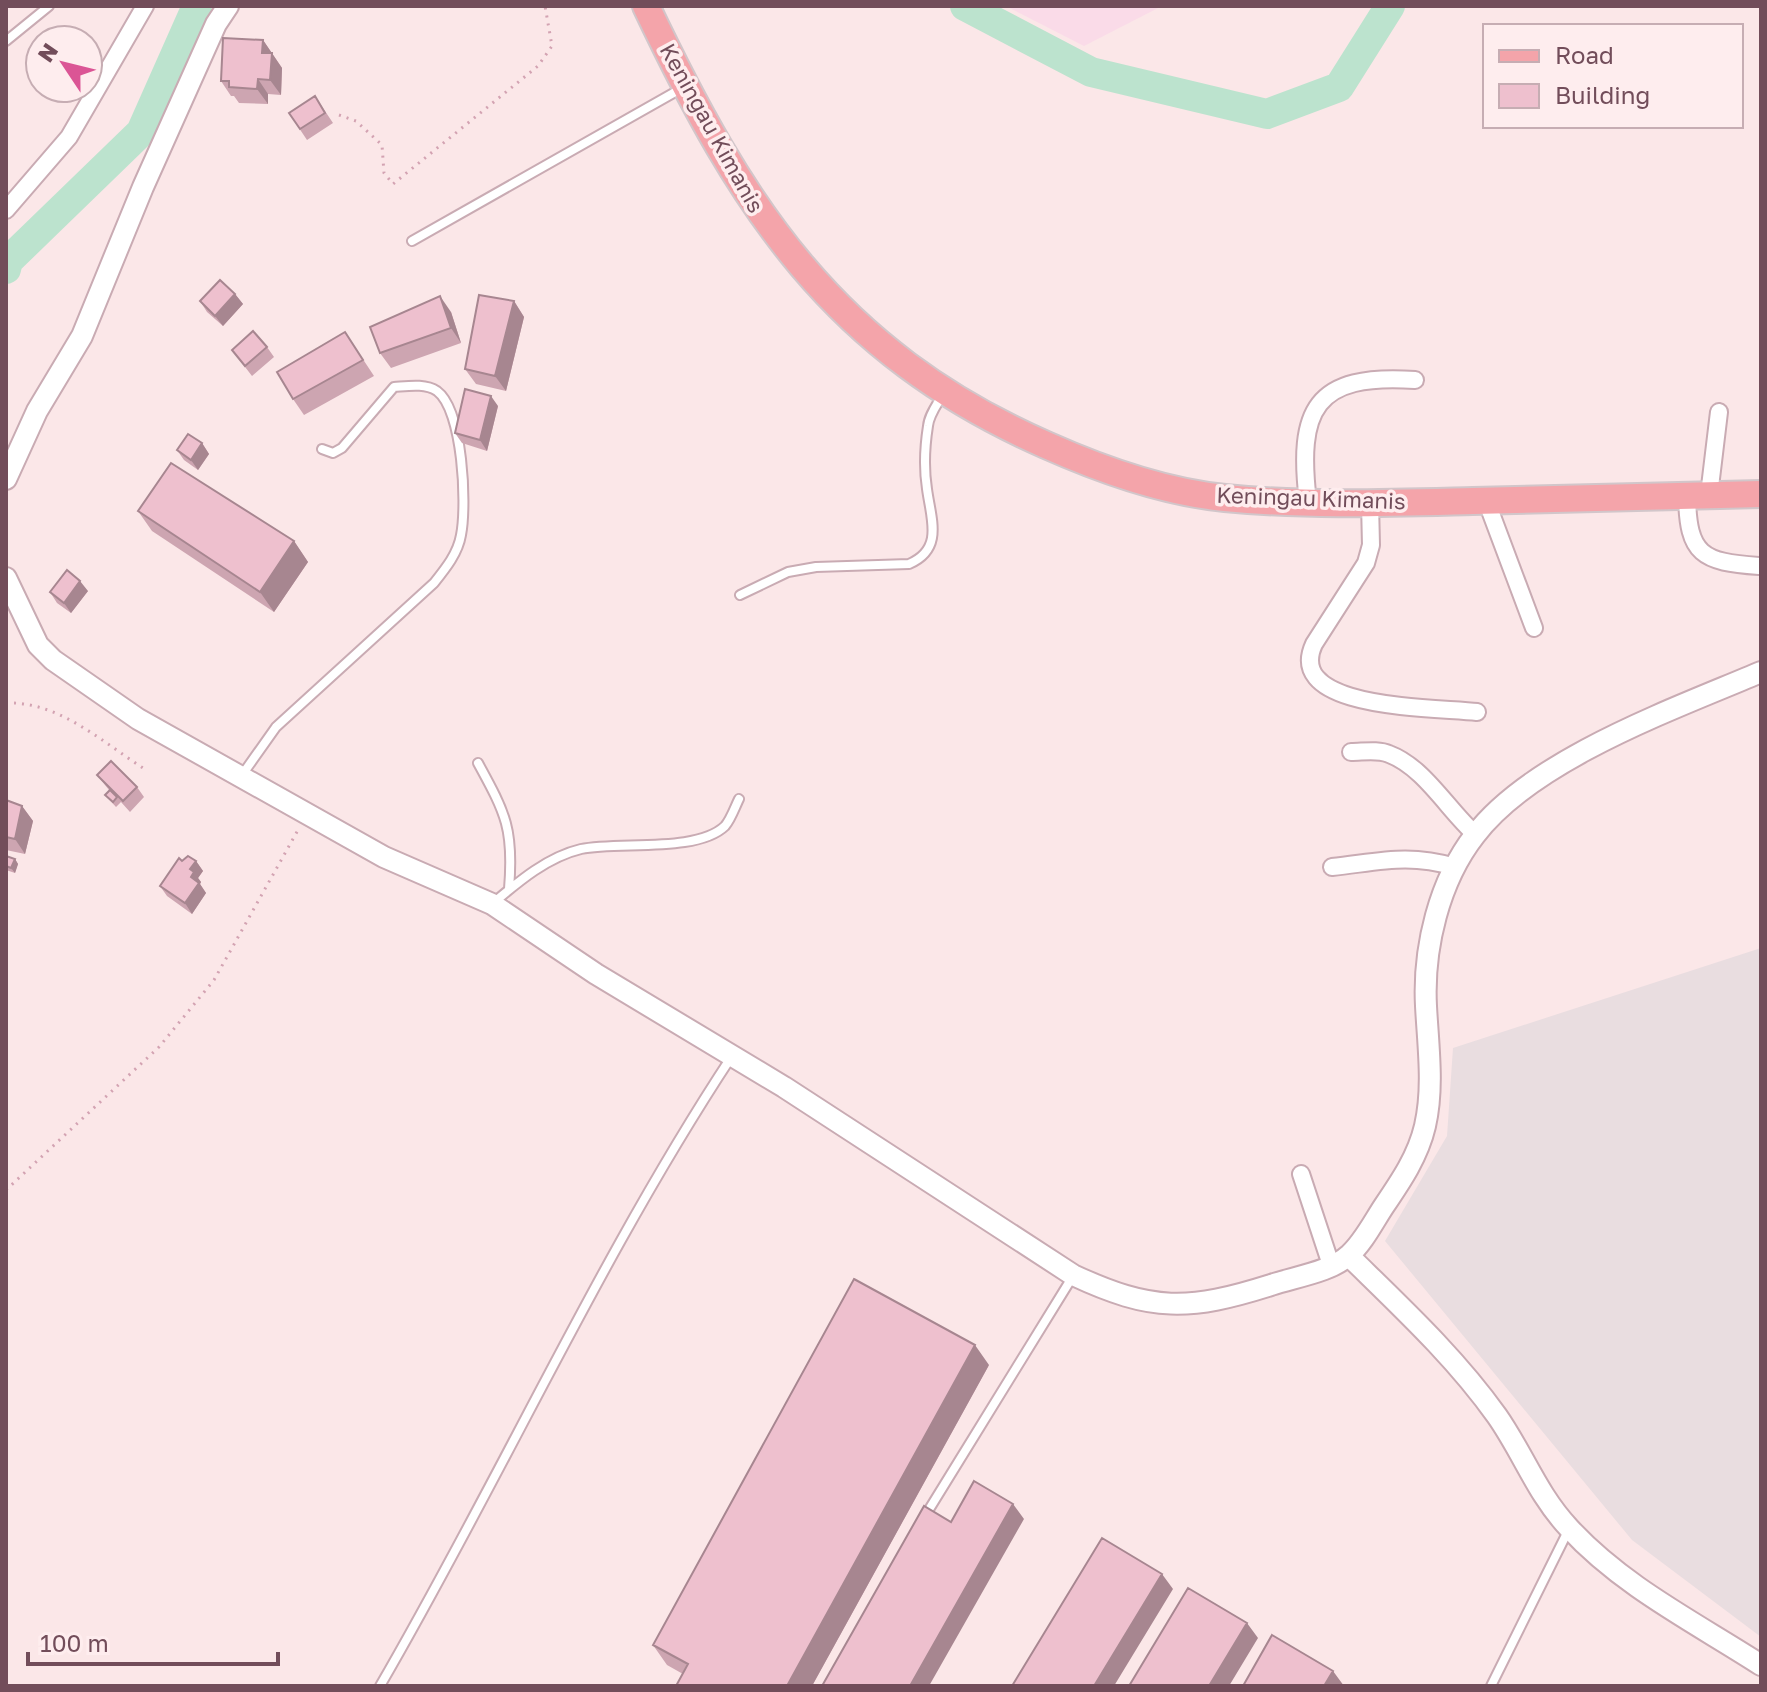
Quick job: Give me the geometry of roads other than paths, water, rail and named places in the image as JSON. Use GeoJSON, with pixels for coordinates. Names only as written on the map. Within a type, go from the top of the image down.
{"type":"FeatureCollection","features":[{"type":"Feature","properties":{"kind":"main road","name":"Keningau Kimanis"},"geometry":{"type":"LineString","coordinates":[[646,6],[684,86],[743,191],[835,305],[945,391],[1019,433],[1088,464],[1135,479],[1223,498],[1308,502],[1761,494]]}},
{"type":"Feature","properties":{"kind":"street"},"geometry":{"type":"LineString","coordinates":[[6,479],[37,411],[82,336],[143,187],[211,34],[228,6]]}},
{"type":"Feature","properties":{"kind":"street"},"geometry":{"type":"LineString","coordinates":[[6,210],[69,137],[140,8]]}},
{"type":"Feature","properties":{"kind":"street"},"geometry":{"type":"LineString","coordinates":[[1308,502],[1304,465],[1311,412],[1333,391],[1363,381],[1415,380]]}},
{"type":"Feature","properties":{"kind":"street"},"geometry":{"type":"LineString","coordinates":[[1719,412],[1687,529],[1693,544],[1714,561],[1759,566]]}},
{"type":"Feature","properties":{"kind":"street"},"geometry":{"type":"LineString","coordinates":[[1486,500],[1534,628]]}},
{"type":"Feature","properties":{"kind":"street"},"geometry":{"type":"LineString","coordinates":[[1370,503],[1371,545],[1366,563],[1314,644],[1308,657],[1311,674],[1322,686],[1343,697],[1477,712]]}},
{"type":"Feature","properties":{"kind":"street"},"geometry":{"type":"LineString","coordinates":[[6,578],[30,631],[53,660],[138,719],[384,857],[492,904],[596,974],[732,1055],[1073,1275],[1107,1290],[1154,1304],[1191,1305],[1234,1296],[1340,1261],[1401,1180],[1425,1128],[1429,1050],[1426,961],[1434,922],[1455,867],[1475,834],[1509,801],[1614,735],[1761,672]]}},
{"type":"Feature","properties":{"kind":"street"},"geometry":{"type":"LineString","coordinates":[[1351,752],[1379,752],[1395,757],[1423,780],[1475,834]]}},
{"type":"Feature","properties":{"kind":"street"},"geometry":{"type":"LineString","coordinates":[[1332,867],[1400,856],[1427,858],[1455,867]]}},
{"type":"Feature","properties":{"kind":"street"},"geometry":{"type":"LineString","coordinates":[[1301,1174],[1340,1261],[1481,1393],[1500,1419],[1533,1482],[1569,1529],[1632,1582],[1761,1665]]}},
{"type":"Feature","properties":{"kind":"lane"},"geometry":{"type":"LineString","coordinates":[[6,41],[49,6]]}},
{"type":"Feature","properties":{"kind":"lane"},"geometry":{"type":"LineString","coordinates":[[412,241],[684,86]]}},
{"type":"Feature","properties":{"kind":"lane"},"geometry":{"type":"LineString","coordinates":[[242,776],[276,727],[434,583],[451,561],[461,537],[461,461],[450,410],[437,391],[417,385],[394,387],[342,448],[333,453],[322,449]]}},
{"type":"Feature","properties":{"kind":"lane"},"geometry":{"type":"LineString","coordinates":[[740,595],[788,572],[816,567],[909,564],[923,558],[933,541],[934,517],[926,488],[928,423],[945,391]]}},
{"type":"Feature","properties":{"kind":"lane"},"geometry":{"type":"LineString","coordinates":[[478,763],[508,820],[513,847],[509,890]]}},
{"type":"Feature","properties":{"kind":"lane"},"geometry":{"type":"LineString","coordinates":[[492,904],[524,876],[578,850],[678,842],[711,835],[725,825],[739,799]]}},
{"type":"Feature","properties":{"kind":"lane"},"geometry":{"type":"LineString","coordinates":[[380,1686],[491,1489],[585,1309],[701,1103],[732,1055]]}},
{"type":"Feature","properties":{"kind":"lane"},"geometry":{"type":"LineString","coordinates":[[920,1525],[1073,1275]]}},
{"type":"Feature","properties":{"kind":"lane"},"geometry":{"type":"LineString","coordinates":[[1491,1686],[1569,1529]]}},
{"type":"Feature","properties":{"kind":"waterway"},"geometry":{"type":"LineString","coordinates":[[6,269],[8,261],[141,132],[197,6]]}},
{"type":"Feature","properties":{"kind":"waterway"},"geometry":{"type":"LineString","coordinates":[[965,6],[1091,72],[1267,114],[1339,87],[1390,6]]}}]}
